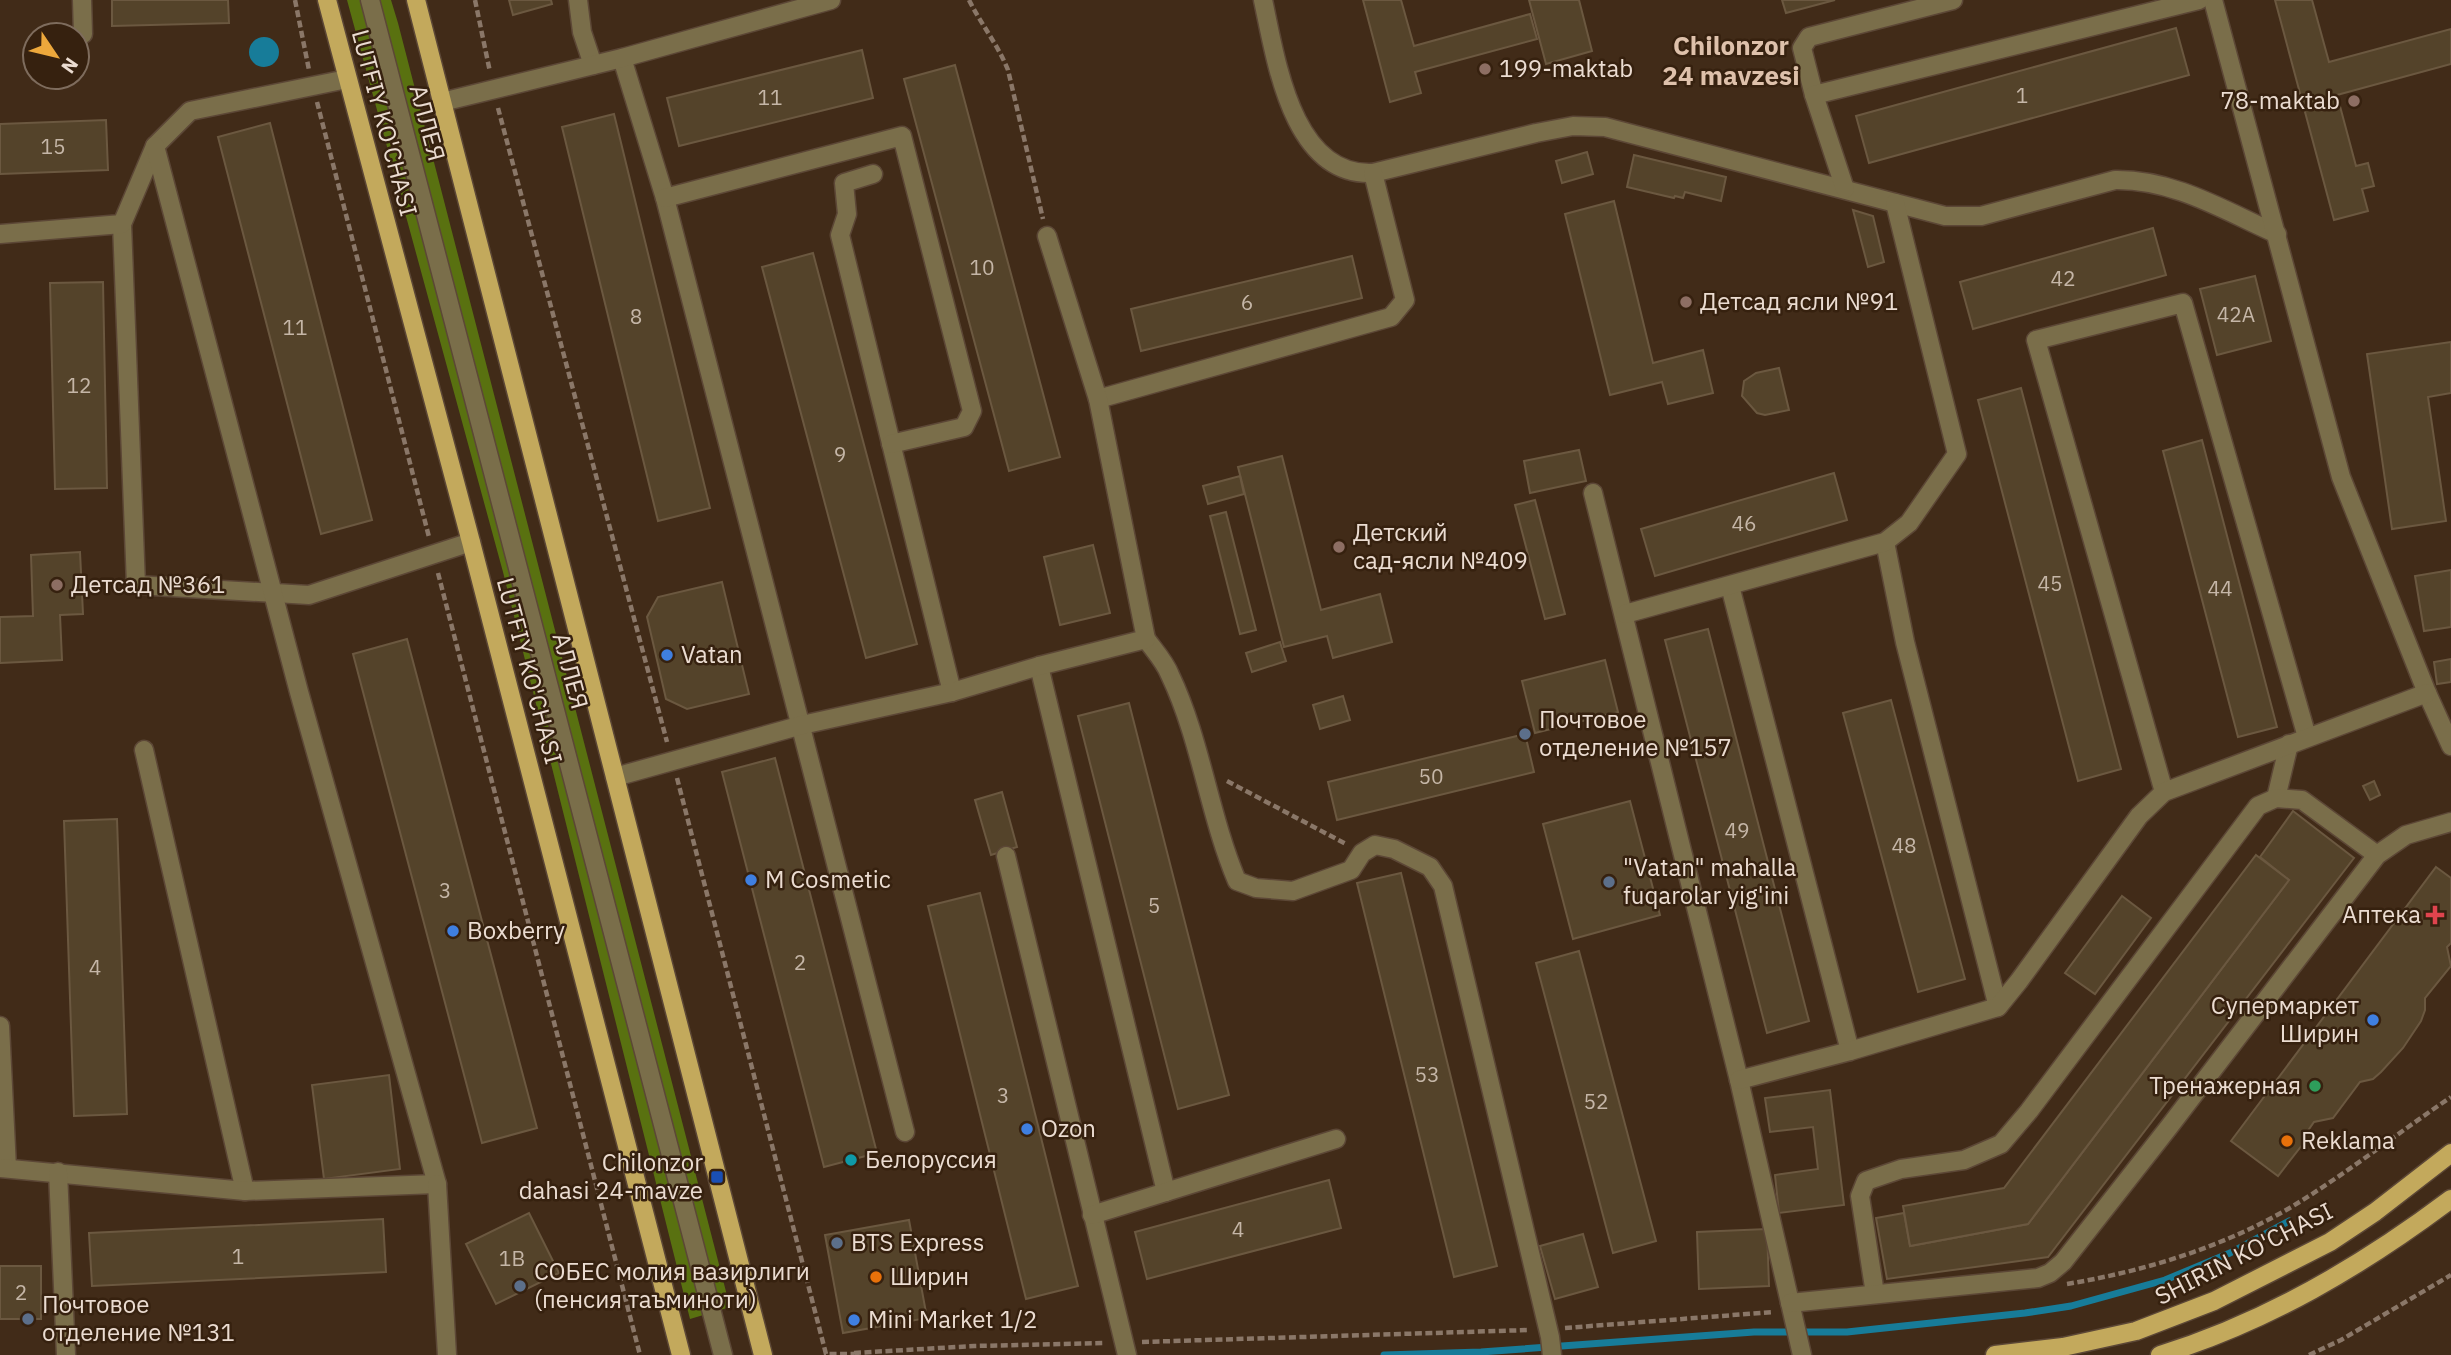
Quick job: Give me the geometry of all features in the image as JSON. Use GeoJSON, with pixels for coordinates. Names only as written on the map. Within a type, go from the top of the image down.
{"type":"FeatureCollection","features":[{"type":"Feature","properties":{"kind":"main road","name":"LUTFIY KO'CHASI"},"geometry":{"type":"LineString","coordinates":[[327,0],[471,542],[681,1355]]}},
{"type":"Feature","properties":{"kind":"main road"},"geometry":{"type":"LineString","coordinates":[[416,0],[763,1355]]}},
{"type":"Feature","properties":{"kind":"main road","name":"SHIRIN KO'CHASI"},"geometry":{"type":"LineString","coordinates":[[1995,1355],[2063,1347],[2114,1337],[2163,1323],[2214,1301],[2330,1242],[2375,1212],[2451,1153]]}},
{"type":"Feature","properties":{"kind":"main road"},"geometry":{"type":"LineString","coordinates":[[2160,1355],[2216,1336],[2279,1308],[2367,1257],[2451,1199]]}},
{"type":"Feature","properties":{"kind":"street"},"geometry":{"type":"LineString","coordinates":[[82,0],[83,21]]}},
{"type":"Feature","properties":{"kind":"street","name":"АЛЛЕЯ"},"geometry":{"type":"LineString","coordinates":[[370,0],[723,1355]]}},
{"type":"Feature","properties":{"kind":"street"},"geometry":{"type":"LineString","coordinates":[[579,0],[582,32],[593,65]]}},
{"type":"Feature","properties":{"kind":"street"},"geometry":{"type":"LineString","coordinates":[[442,103],[622,58],[778,7],[831,0]]}},
{"type":"Feature","properties":{"kind":"street"},"geometry":{"type":"LineString","coordinates":[[1263,0],[1287,98],[1308,139],[1322,155],[1338,167],[1354,174],[1373,173],[1573,126],[1605,127],[1945,216],[1981,216],[2115,180],[2146,180],[2174,188],[2277,234]]}},
{"type":"Feature","properties":{"kind":"street"},"geometry":{"type":"LineString","coordinates":[[1845,189],[1814,95],[1802,48],[1808,37],[1953,0]]}},
{"type":"Feature","properties":{"kind":"street"},"geometry":{"type":"LineString","coordinates":[[1814,95],[2199,0]]}},
{"type":"Feature","properties":{"kind":"street"},"geometry":{"type":"LineString","coordinates":[[2213,0],[2341,477],[2427,693],[2451,746]]}},
{"type":"Feature","properties":{"kind":"street"},"geometry":{"type":"LineString","coordinates":[[622,58],[665,198],[905,1132]]}},
{"type":"Feature","properties":{"kind":"street"},"geometry":{"type":"LineString","coordinates":[[347,79],[190,111],[155,146],[122,224],[136,585],[309,595],[471,542]]}},
{"type":"Feature","properties":{"kind":"street"},"geometry":{"type":"LineString","coordinates":[[665,198],[902,136],[972,411],[964,427],[891,444]]}},
{"type":"Feature","properties":{"kind":"street"},"geometry":{"type":"LineString","coordinates":[[155,146],[273,593],[437,1184],[447,1355]]}},
{"type":"Feature","properties":{"kind":"street"},"geometry":{"type":"LineString","coordinates":[[1098,399],[1391,317],[1405,300],[1373,173]]}},
{"type":"Feature","properties":{"kind":"street"},"geometry":{"type":"LineString","coordinates":[[873,174],[844,183],[846,214],[840,235],[953,692]]}},
{"type":"Feature","properties":{"kind":"street"},"geometry":{"type":"LineString","coordinates":[[1625,614],[1885,542],[1909,523],[1957,454],[1895,203]]}},
{"type":"Feature","properties":{"kind":"street"},"geometry":{"type":"LineString","coordinates":[[0,234],[122,224]]}},
{"type":"Feature","properties":{"kind":"street"},"geometry":{"type":"LineString","coordinates":[[1047,236],[1098,399],[1146,639],[1170,673],[1204,769],[1230,865],[1237,881],[1256,888],[1293,891],[1351,870],[1362,853],[1375,845],[1394,849],[1430,867],[1443,886],[1550,1341]]}},
{"type":"Feature","properties":{"kind":"street"},"geometry":{"type":"LineString","coordinates":[[2164,792],[2036,340],[2183,303],[2307,737]]}},
{"type":"Feature","properties":{"kind":"street"},"geometry":{"type":"LineString","coordinates":[[1593,493],[1739,1080],[1802,1355]]}},
{"type":"Feature","properties":{"kind":"street"},"geometry":{"type":"LineString","coordinates":[[1885,542],[1905,642],[1998,1007]]}},
{"type":"Feature","properties":{"kind":"street"},"geometry":{"type":"LineString","coordinates":[[1730,586],[1850,1051]]}},
{"type":"Feature","properties":{"kind":"street"},"geometry":{"type":"LineString","coordinates":[[615,777],[802,725],[953,692],[1039,666],[1146,639]]}},
{"type":"Feature","properties":{"kind":"street"},"geometry":{"type":"LineString","coordinates":[[1039,666],[1167,1192]]}},
{"type":"Feature","properties":{"kind":"street"},"geometry":{"type":"LineString","coordinates":[[1739,1080],[1850,1051],[1998,1007],[2020,981],[2139,816],[2164,792],[2427,693]]}},
{"type":"Feature","properties":{"kind":"street"},"geometry":{"type":"LineString","coordinates":[[2276,798],[2289,744]]}},
{"type":"Feature","properties":{"kind":"street"},"geometry":{"type":"LineString","coordinates":[[144,750],[245,1191]]}},
{"type":"Feature","properties":{"kind":"street"},"geometry":{"type":"LineString","coordinates":[[1875,1294],[1860,1196],[1866,1181],[1901,1169],[1964,1160],[2001,1143],[2029,1111],[2258,806],[2276,798],[2302,800],[2377,855]]}},
{"type":"Feature","properties":{"kind":"street"},"geometry":{"type":"LineString","coordinates":[[1791,1307],[1875,1294],[2038,1279],[2050,1273],[2063,1262],[2169,1128],[2377,855],[2406,835],[2451,822]]}},
{"type":"Feature","properties":{"kind":"street"},"geometry":{"type":"LineString","coordinates":[[1006,856],[1126,1349]]}},
{"type":"Feature","properties":{"kind":"street"},"geometry":{"type":"LineString","coordinates":[[0,1026],[3,1168],[245,1191],[437,1184]]}},
{"type":"Feature","properties":{"kind":"street"},"geometry":{"type":"LineString","coordinates":[[1092,1215],[1336,1139]]}},
{"type":"Feature","properties":{"kind":"street"},"geometry":{"type":"LineString","coordinates":[[58,1172],[66,1355]]}},
{"type":"Feature","properties":{"kind":"path"},"geometry":{"type":"LineString","coordinates":[[295,0],[313,87],[640,1355]]}},
{"type":"Feature","properties":{"kind":"path"},"geometry":{"type":"LineString","coordinates":[[475,0],[494,91],[673,762],[826,1354],[974,1346],[1126,1349],[1550,1341],[1791,1307]]}},
{"type":"Feature","properties":{"kind":"path"},"geometry":{"type":"LineString","coordinates":[[969,0],[982,25],[1000,50],[1008,70],[1047,236]]}},
{"type":"Feature","properties":{"kind":"path"},"geometry":{"type":"LineString","coordinates":[[1204,769],[1362,853]]}},
{"type":"Feature","properties":{"kind":"path"},"geometry":{"type":"LineString","coordinates":[[2061,1285],[2113,1276],[2182,1256],[2244,1231],[2292,1206],[2451,1097]]}},
{"type":"Feature","properties":{"kind":"path"},"geometry":{"type":"LineString","coordinates":[[2309,1355],[2341,1340],[2451,1275]]}},
{"type":"Feature","properties":{"kind":"green space"},"geometry":{"type":"Polygon","coordinates":[[[347,0],[391,0],[398,23],[730,1307],[690,1319],[503,572],[347,0]]]}},
{"type":"Feature","properties":{"kind":"water"},"geometry":{"type":"Polygon","coordinates":[[[264,37],[274,42],[279,52],[274,62],[264,67],[254,62],[249,52],[254,42],[264,37]]]}},
{"type":"Feature","properties":{"kind":"building"},"geometry":{"type":"Polygon","coordinates":[[[112,0],[228,0],[229,23],[112,26],[112,0]]]}},
{"type":"Feature","properties":{"kind":"building"},"geometry":{"type":"Polygon","coordinates":[[[509,0],[551,0],[552,4],[513,15],[509,0]]]}},
{"type":"Feature","properties":{"kind":"building"},"geometry":{"type":"Polygon","coordinates":[[[1363,0],[1401,0],[1414,46],[1530,14],[1537,39],[1415,72],[1421,93],[1390,102],[1363,0]]]}},
{"type":"Feature","properties":{"kind":"building"},"geometry":{"type":"Polygon","coordinates":[[[1529,0],[1579,0],[1592,51],[1546,64],[1529,0]]]}},
{"type":"Feature","properties":{"kind":"building"},"geometry":{"type":"Polygon","coordinates":[[[1782,0],[1835,0],[1786,13],[1782,0]]]}},
{"type":"Feature","properties":{"kind":"building"},"geometry":{"type":"Polygon","coordinates":[[[2275,0],[2312,0],[2329,62],[2451,29],[2451,64],[2337,95],[2356,166],[2368,163],[2374,186],[2362,189],[2368,211],[2334,220],[2275,0]]]}},
{"type":"Feature","properties":{"kind":"building"},"geometry":{"type":"Polygon","coordinates":[[[2176,28],[2189,75],[1869,163],[1856,116],[2176,28]]]}},
{"type":"Feature","properties":{"kind":"building"},"geometry":{"type":"Polygon","coordinates":[[[862,50],[873,98],[679,146],[667,98],[862,50]]]}},
{"type":"Feature","properties":{"kind":"building"},"geometry":{"type":"Polygon","coordinates":[[[955,65],[1060,457],[1009,471],[904,79],[955,65]]]}},
{"type":"Feature","properties":{"kind":"building"},"geometry":{"type":"Polygon","coordinates":[[[614,114],[710,508],[658,521],[562,127],[614,114]]]}},
{"type":"Feature","properties":{"kind":"building"},"geometry":{"type":"Polygon","coordinates":[[[106,120],[108,170],[0,174],[0,124],[106,120]]]}},
{"type":"Feature","properties":{"kind":"building"},"geometry":{"type":"Polygon","coordinates":[[[270,123],[372,520],[321,534],[218,137],[270,123]]]}},
{"type":"Feature","properties":{"kind":"building"},"geometry":{"type":"Polygon","coordinates":[[[1587,152],[1593,174],[1562,183],[1556,161],[1587,152]]]}},
{"type":"Feature","properties":{"kind":"building"},"geometry":{"type":"Polygon","coordinates":[[[1634,155],[1726,177],[1721,201],[1685,192],[1683,198],[1674,198],[1627,187],[1634,155]]]}},
{"type":"Feature","properties":{"kind":"building"},"geometry":{"type":"Polygon","coordinates":[[[1614,201],[1653,363],[1703,350],[1713,393],[1668,404],[1662,382],[1610,395],[1565,214],[1614,201]]]}},
{"type":"Feature","properties":{"kind":"building"},"geometry":{"type":"Polygon","coordinates":[[[1853,210],[1873,216],[1884,262],[1868,267],[1853,210]]]}},
{"type":"Feature","properties":{"kind":"building"},"geometry":{"type":"Polygon","coordinates":[[[2153,228],[2166,275],[1973,329],[1960,282],[2153,228]]]}},
{"type":"Feature","properties":{"kind":"building"},"geometry":{"type":"Polygon","coordinates":[[[813,253],[917,644],[866,658],[762,267],[813,253]]]}},
{"type":"Feature","properties":{"kind":"building"},"geometry":{"type":"Polygon","coordinates":[[[1352,256],[1362,298],[1141,351],[1131,309],[1352,256]]]}},
{"type":"Feature","properties":{"kind":"building"},"geometry":{"type":"Polygon","coordinates":[[[2255,276],[2271,341],[2217,355],[2200,289],[2255,276]]]}},
{"type":"Feature","properties":{"kind":"building"},"geometry":{"type":"Polygon","coordinates":[[[103,282],[107,488],[55,489],[50,283],[103,282]]]}},
{"type":"Feature","properties":{"kind":"building"},"geometry":{"type":"Polygon","coordinates":[[[2451,342],[2451,393],[2428,397],[2446,521],[2392,529],[2367,354],[2451,342]]]}},
{"type":"Feature","properties":{"kind":"building"},"geometry":{"type":"Polygon","coordinates":[[[1779,368],[1789,410],[1765,415],[1757,413],[1742,396],[1744,381],[1756,373],[1779,368]]]}},
{"type":"Feature","properties":{"kind":"building"},"geometry":{"type":"Polygon","coordinates":[[[2021,388],[2121,769],[2078,781],[1978,400],[2021,388]]]}},
{"type":"Feature","properties":{"kind":"building"},"geometry":{"type":"Polygon","coordinates":[[[2202,440],[2277,727],[2238,737],[2163,451],[2202,440]]]}},
{"type":"Feature","properties":{"kind":"building"},"geometry":{"type":"Polygon","coordinates":[[[1579,450],[1586,481],[1530,493],[1524,461],[1579,450]]]}},
{"type":"Feature","properties":{"kind":"building"},"geometry":{"type":"Polygon","coordinates":[[[1282,456],[1321,610],[1380,594],[1392,642],[1333,658],[1327,636],[1284,647],[1238,467],[1282,456]]]}},
{"type":"Feature","properties":{"kind":"building"},"geometry":{"type":"Polygon","coordinates":[[[1834,473],[1847,520],[1655,576],[1641,529],[1834,473]]]}},
{"type":"Feature","properties":{"kind":"building"},"geometry":{"type":"Polygon","coordinates":[[[1240,476],[1244,494],[1208,504],[1203,486],[1240,476]]]}},
{"type":"Feature","properties":{"kind":"building"},"geometry":{"type":"Polygon","coordinates":[[[1535,500],[1565,614],[1545,619],[1515,505],[1535,500]]]}},
{"type":"Feature","properties":{"kind":"building"},"geometry":{"type":"Polygon","coordinates":[[[1226,512],[1256,630],[1240,634],[1210,516],[1226,512]]]}},
{"type":"Feature","properties":{"kind":"building"},"geometry":{"type":"Polygon","coordinates":[[[1093,545],[1110,613],[1060,625],[1044,557],[1093,545]]]}},
{"type":"Feature","properties":{"kind":"building","name":"Детсад №361"},"geometry":{"type":"Polygon","coordinates":[[[80,552],[83,614],[60,615],[62,660],[0,663],[0,617],[33,616],[31,555],[80,552]]]}},
{"type":"Feature","properties":{"kind":"building"},"geometry":{"type":"Polygon","coordinates":[[[2451,570],[2451,627],[2424,631],[2415,576],[2451,570]]]}},
{"type":"Feature","properties":{"kind":"building","name":"Vatan"},"geometry":{"type":"Polygon","coordinates":[[[722,582],[749,694],[687,709],[666,699],[647,617],[658,597],[722,582]]]}},
{"type":"Feature","properties":{"kind":"building"},"geometry":{"type":"Polygon","coordinates":[[[1708,629],[1809,1021],[1767,1033],[1665,640],[1708,629]]]}},
{"type":"Feature","properties":{"kind":"building"},"geometry":{"type":"Polygon","coordinates":[[[407,639],[537,1128],[482,1143],[353,654],[407,639]]]}},
{"type":"Feature","properties":{"kind":"building"},"geometry":{"type":"Polygon","coordinates":[[[1280,642],[1286,661],[1252,672],[1246,653],[1280,642]]]}},
{"type":"Feature","properties":{"kind":"building"},"geometry":{"type":"Polygon","coordinates":[[[2451,659],[2451,682],[2437,684],[2434,662],[2451,659]]]}},
{"type":"Feature","properties":{"kind":"building"},"geometry":{"type":"Polygon","coordinates":[[[1605,660],[1618,712],[1535,733],[1522,681],[1605,660]]]}},
{"type":"Feature","properties":{"kind":"building"},"geometry":{"type":"Polygon","coordinates":[[[1343,696],[1350,720],[1320,729],[1313,705],[1343,696]]]}},
{"type":"Feature","properties":{"kind":"building"},"geometry":{"type":"Polygon","coordinates":[[[1891,700],[1965,979],[1918,992],[1843,713],[1891,700]]]}},
{"type":"Feature","properties":{"kind":"building"},"geometry":{"type":"Polygon","coordinates":[[[1129,703],[1229,1095],[1178,1109],[1078,716],[1129,703]]]}},
{"type":"Feature","properties":{"kind":"building"},"geometry":{"type":"Polygon","coordinates":[[[1525,734],[1534,772],[1337,820],[1328,782],[1525,734]]]}},
{"type":"Feature","properties":{"kind":"building"},"geometry":{"type":"Polygon","coordinates":[[[775,758],[877,1153],[824,1167],[722,772],[775,758]]]}},
{"type":"Feature","properties":{"kind":"building"},"geometry":{"type":"Polygon","coordinates":[[[2374,781],[2380,795],[2370,800],[2363,786],[2374,781]]]}},
{"type":"Feature","properties":{"kind":"building"},"geometry":{"type":"Polygon","coordinates":[[[1002,792],[1017,847],[991,855],[975,800],[1002,792]]]}},
{"type":"Feature","properties":{"kind":"building"},"geometry":{"type":"Polygon","coordinates":[[[1630,801],[1660,915],[1573,939],[1543,824],[1630,801]]]}},
{"type":"Feature","properties":{"kind":"building"},"geometry":{"type":"Polygon","coordinates":[[[2293,811],[2354,858],[2048,1257],[1887,1279],[1876,1218],[1904,1213],[1910,1246],[2028,1224],[2289,880],[2260,857],[2293,811]]]}},
{"type":"Feature","properties":{"kind":"building"},"geometry":{"type":"Polygon","coordinates":[[[117,819],[127,1114],[74,1116],[64,821],[117,819]]]}},
{"type":"Feature","properties":{"kind":"building"},"geometry":{"type":"Polygon","coordinates":[[[2256,855],[2289,880],[2028,1224],[1910,1246],[1903,1206],[2004,1188],[2256,855]]]}},
{"type":"Feature","properties":{"kind":"building"},"geometry":{"type":"Polygon","coordinates":[[[2436,867],[2451,878],[2451,943],[2447,947],[2451,966],[2425,998],[2421,1021],[2403,1048],[2373,1079],[2360,1082],[2333,1118],[2314,1122],[2305,1135],[2306,1140],[2278,1176],[2231,1141],[2436,867]]]}},
{"type":"Feature","properties":{"kind":"building"},"geometry":{"type":"Polygon","coordinates":[[[1401,873],[1497,1266],[1454,1277],[1357,883],[1401,873]]]}},
{"type":"Feature","properties":{"kind":"building"},"geometry":{"type":"Polygon","coordinates":[[[980,893],[1078,1286],[1026,1299],[928,906],[980,893]]]}},
{"type":"Feature","properties":{"kind":"building"},"geometry":{"type":"Polygon","coordinates":[[[2122,896],[2151,918],[2095,994],[2065,973],[2122,896]]]}},
{"type":"Feature","properties":{"kind":"building"},"geometry":{"type":"Polygon","coordinates":[[[1579,951],[1656,1241],[1613,1253],[1536,963],[1579,951]]]}},
{"type":"Feature","properties":{"kind":"building"},"geometry":{"type":"Polygon","coordinates":[[[389,1075],[400,1169],[324,1179],[312,1085],[389,1075]]]}},
{"type":"Feature","properties":{"kind":"building"},"geometry":{"type":"Polygon","coordinates":[[[1830,1090],[1844,1205],[1779,1213],[1775,1175],[1818,1169],[1813,1127],[1770,1132],[1765,1098],[1830,1090]]]}},
{"type":"Feature","properties":{"kind":"building"},"geometry":{"type":"Polygon","coordinates":[[[1329,1180],[1341,1228],[1147,1279],[1135,1232],[1329,1180]]]}},
{"type":"Feature","properties":{"kind":"building"},"geometry":{"type":"Polygon","coordinates":[[[529,1213],[559,1273],[496,1304],[466,1244],[529,1213]]]}},
{"type":"Feature","properties":{"kind":"building"},"geometry":{"type":"Polygon","coordinates":[[[383,1219],[386,1272],[92,1286],[89,1233],[383,1219]]]}},
{"type":"Feature","properties":{"kind":"building"},"geometry":{"type":"Polygon","coordinates":[[[909,1220],[927,1318],[843,1333],[825,1235],[909,1220]]]}},
{"type":"Feature","properties":{"kind":"building"},"geometry":{"type":"Polygon","coordinates":[[[1767,1229],[1769,1286],[1699,1289],[1697,1232],[1767,1229]]]}},
{"type":"Feature","properties":{"kind":"building"},"geometry":{"type":"Polygon","coordinates":[[[1583,1234],[1598,1287],[1555,1299],[1540,1246],[1583,1234]]]}},
{"type":"Feature","properties":{"kind":"building"},"geometry":{"type":"Polygon","coordinates":[[[0,1266],[41,1266],[41,1319],[0,1319],[0,1266]]]}},
{"type":"Feature","properties":{"kind":"waterway"},"geometry":{"type":"LineString","coordinates":[[1384,1355],[1481,1352],[1754,1332],[1847,1332],[2025,1313],[2071,1306],[2165,1280],[2230,1253],[2289,1221]]}},
{"type":"Feature","properties":{"kind":"place","name":"199-maktab"},"geometry":{"type":"Point","coordinates":[1485,69]}},
{"type":"Feature","properties":{"kind":"place","name":"78-maktab"},"geometry":{"type":"Point","coordinates":[2354,101]}},
{"type":"Feature","properties":{"kind":"place","name":"Детсад ясли №91"},"geometry":{"type":"Point","coordinates":[1686,302]}},
{"type":"Feature","properties":{"kind":"place","name":"Детский сад-ясли №409"},"geometry":{"type":"Point","coordinates":[1339,547]}},
{"type":"Feature","properties":{"kind":"place","name":"Детсад №361"},"geometry":{"type":"Point","coordinates":[57,585]}},
{"type":"Feature","properties":{"kind":"place","name":"Vatan"},"geometry":{"type":"Point","coordinates":[667,655]}},
{"type":"Feature","properties":{"kind":"place","name":"Почтовое отделение №157"},"geometry":{"type":"Point","coordinates":[1525,734]}},
{"type":"Feature","properties":{"kind":"place","name":"M Cosmetic"},"geometry":{"type":"Point","coordinates":[751,880]}},
{"type":"Feature","properties":{"kind":"place","name":"\"Vatan\" mahalla fuqarolar yig'ini"},"geometry":{"type":"Point","coordinates":[1609,882]}},
{"type":"Feature","properties":{"kind":"place","name":"Аптека"},"geometry":{"type":"Point","coordinates":[2435,915]}},
{"type":"Feature","properties":{"kind":"place","name":"Boxberry"},"geometry":{"type":"Point","coordinates":[453,931]}},
{"type":"Feature","properties":{"kind":"place","name":"Супермаркет Ширин"},"geometry":{"type":"Point","coordinates":[2373,1020]}},
{"type":"Feature","properties":{"kind":"place","name":"Тренажерная"},"geometry":{"type":"Point","coordinates":[2315,1086]}},
{"type":"Feature","properties":{"kind":"place","name":"Ozon"},"geometry":{"type":"Point","coordinates":[1027,1129]}},
{"type":"Feature","properties":{"kind":"place","name":"Reklama"},"geometry":{"type":"Point","coordinates":[2287,1141]}},
{"type":"Feature","properties":{"kind":"place","name":"Белоруссия"},"geometry":{"type":"Point","coordinates":[851,1160]}},
{"type":"Feature","properties":{"kind":"place","name":"Chilonzor dahasi 24-mavze"},"geometry":{"type":"Point","coordinates":[717,1177]}},
{"type":"Feature","properties":{"kind":"place","name":"BTS Express"},"geometry":{"type":"Point","coordinates":[837,1243]}},
{"type":"Feature","properties":{"kind":"place","name":"Ширин"},"geometry":{"type":"Point","coordinates":[876,1277]}},
{"type":"Feature","properties":{"kind":"place","name":"СОБЕС молия вазирлиги (пенсия таъминоти)"},"geometry":{"type":"Point","coordinates":[520,1286]}},
{"type":"Feature","properties":{"kind":"place","name":"Почтовое отделение №131"},"geometry":{"type":"Point","coordinates":[28,1319]}},
{"type":"Feature","properties":{"kind":"place","name":"Mini Market 1/2"},"geometry":{"type":"Point","coordinates":[854,1320]}},
{"type":"Feature","properties":{"kind":"district","name":"Chilonzor 24 mavzesi"},"geometry":{"type":"Point","coordinates":[1731,61]}}]}
